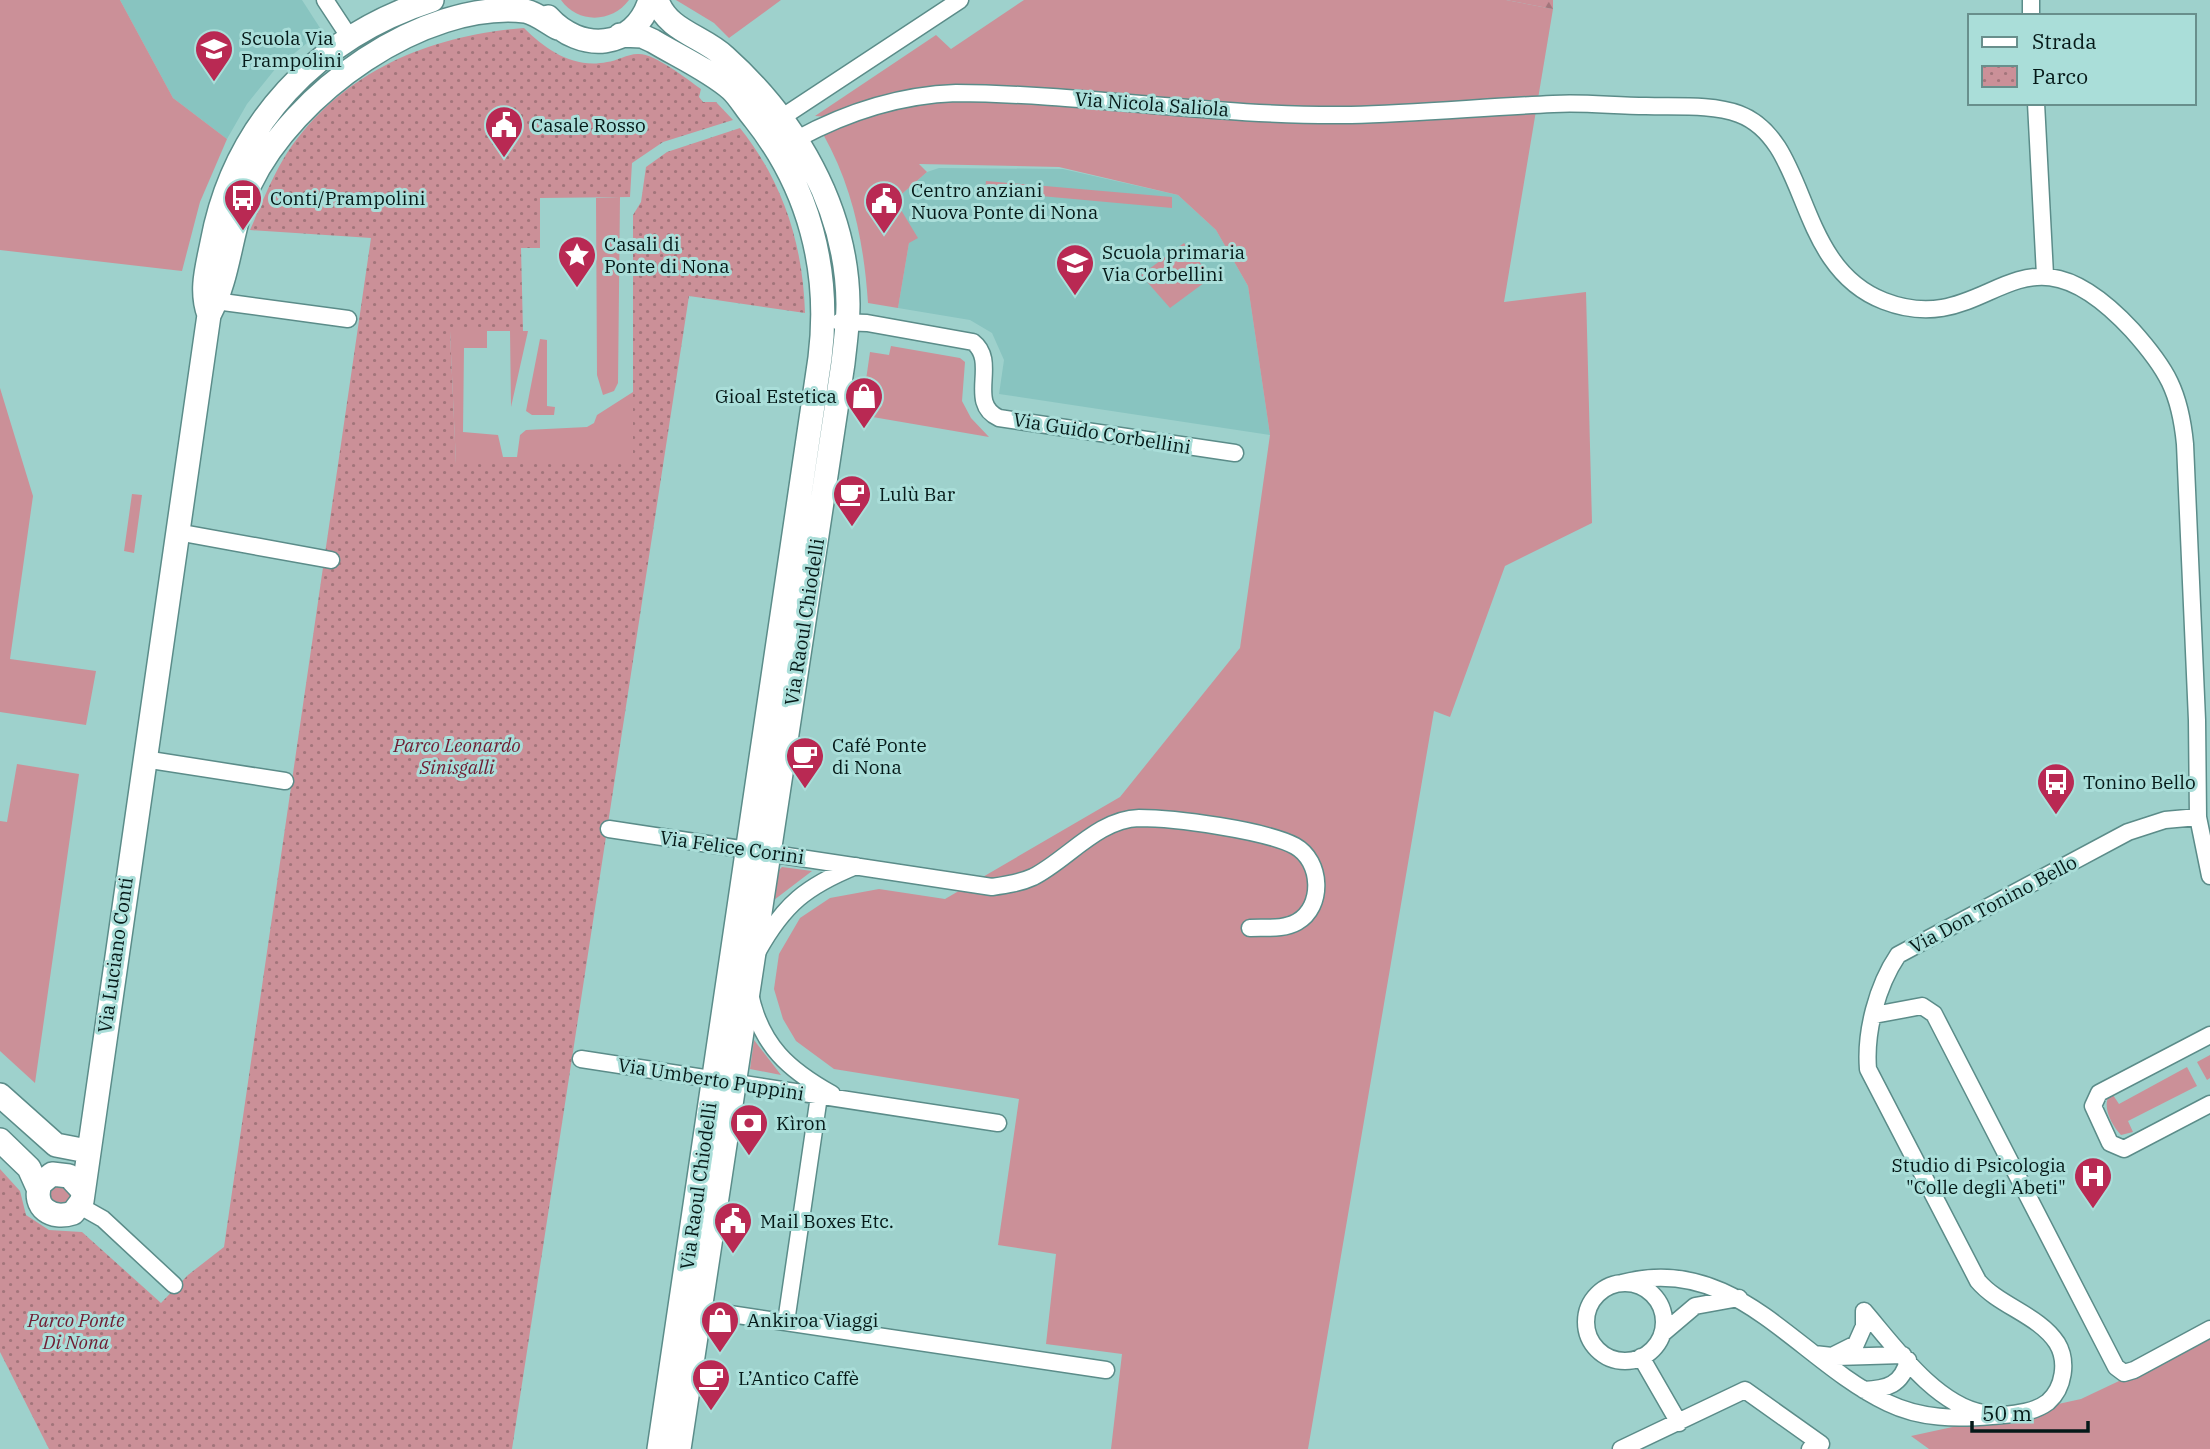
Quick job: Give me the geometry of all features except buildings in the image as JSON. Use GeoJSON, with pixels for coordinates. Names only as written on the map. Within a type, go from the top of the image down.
{"type":"FeatureCollection","features":[{"type":"Feature","properties":{"kind":"main road","name":"Via Luciano Conti"},"geometry":{"type":"LineString","coordinates":[[81,1198],[209,305],[239,155],[283,92],[344,42],[383,19],[432,0]]}},
{"type":"Feature","properties":{"kind":"main road"},"geometry":{"type":"LineString","coordinates":[[540,0],[546,15],[558,28]]}},
{"type":"Feature","properties":{"kind":"main road"},"geometry":{"type":"LineString","coordinates":[[620,35],[643,16],[650,0]]}},
{"type":"Feature","properties":{"kind":"main road","name":"Via Raoul Chiodelli"},"geometry":{"type":"LineString","coordinates":[[657,0],[668,21],[723,55],[797,139],[835,219],[844,268],[846,322],[843,363],[758,850],[723,1081],[690,1308],[679,1449]]}},
{"type":"Feature","properties":{"kind":"main road","name":"Via Luciano Conti"},"geometry":{"type":"LineString","coordinates":[[230,205],[250,184],[298,114],[352,67],[386,46],[458,17],[524,11],[579,41],[593,43],[620,35]]}},
{"type":"Feature","properties":{"kind":"main road","name":"Via Raoul Chiodelli"},"geometry":{"type":"LineString","coordinates":[[620,35],[642,36],[653,41],[731,89],[765,132],[789,170],[811,222],[819,257],[822,323],[758,850],[750,975],[723,1081]]}},
{"type":"Feature","properties":{"kind":"main road"},"geometry":{"type":"LineString","coordinates":[[0,1095],[56,1145],[87,1151]]}},
{"type":"Feature","properties":{"kind":"main road"},"geometry":{"type":"LineString","coordinates":[[0,1140],[29,1168],[38,1188],[39,1203],[52,1215],[68,1215],[81,1198],[74,1179],[63,1174],[47,1176],[38,1188]]}},
{"type":"Feature","properties":{"kind":"main road"},"geometry":{"type":"LineString","coordinates":[[63,1174],[87,1151]]}},
{"type":"Feature","properties":{"kind":"main road","name":"Via Raoul Chiodelli"},"geometry":{"type":"LineString","coordinates":[[659,1449],[690,1308]]}},
{"type":"Feature","properties":{"kind":"street"},"geometry":{"type":"LineString","coordinates":[[326,0],[352,67]]}},
{"type":"Feature","properties":{"kind":"street"},"geometry":{"type":"LineString","coordinates":[[781,118],[960,0]]}},
{"type":"Feature","properties":{"kind":"street","name":"Via Nicola Saliola"},"geometry":{"type":"LineString","coordinates":[[797,139],[863,109],[932,93],[994,93],[1283,114],[1352,115],[1552,104],[1722,110],[1754,121],[1777,148],[1821,244],[1834,266],[1850,282],[1886,302],[1920,309],[1941,307],[1984,295],[2023,277],[2045,275]]}},
{"type":"Feature","properties":{"kind":"street"},"geometry":{"type":"LineString","coordinates":[[2036,105],[2045,275],[2082,286],[2102,299],[2166,370],[2180,404],[2185,444],[2197,720],[2198,817],[2210,876]]}},
{"type":"Feature","properties":{"kind":"street"},"geometry":{"type":"LineString","coordinates":[[209,305],[348,319]]}},
{"type":"Feature","properties":{"kind":"street","name":"Via Guido Corbellini"},"geometry":{"type":"LineString","coordinates":[[822,323],[846,322],[973,342],[984,358],[983,397],[986,408],[999,418],[1235,453]]}},
{"type":"Feature","properties":{"kind":"street"},"geometry":{"type":"LineString","coordinates":[[177,532],[331,560]]}},
{"type":"Feature","properties":{"kind":"street"},"geometry":{"type":"LineString","coordinates":[[144,760],[285,781]]}},
{"type":"Feature","properties":{"kind":"street","name":"Via Don Tonino Bello"},"geometry":{"type":"LineString","coordinates":[[1622,1283],[1646,1276],[1667,1276],[1702,1282],[1739,1298],[1864,1390],[1889,1404],[1923,1415],[1961,1419],[1996,1415],[2039,1408],[2054,1396],[2062,1374],[2059,1347],[2041,1327],[1992,1294],[1973,1273],[1868,1069],[1874,1015],[1884,975],[1898,955],[2138,828],[2198,817]]}},
{"type":"Feature","properties":{"kind":"street","name":"Via Felice Corini"},"geometry":{"type":"LineString","coordinates":[[609,829],[992,887],[1034,877],[1105,829],[1135,818],[1160,819],[1276,837],[1298,848],[1310,860],[1317,878],[1314,900],[1299,921],[1280,927],[1250,928]]}},
{"type":"Feature","properties":{"kind":"street","name":"Via Felice Corini"},"geometry":{"type":"LineString","coordinates":[[750,975],[773,926],[799,895],[829,877],[856,866]]}},
{"type":"Feature","properties":{"kind":"street","name":"Via Umberto Puppini"},"geometry":{"type":"LineString","coordinates":[[750,975],[765,1035],[782,1060],[797,1074],[841,1099]]}},
{"type":"Feature","properties":{"kind":"street"},"geometry":{"type":"LineString","coordinates":[[1874,1015],[1922,1006],[1934,1014],[2116,1367],[2124,1373],[2134,1370],[2210,1329]]}},
{"type":"Feature","properties":{"kind":"street"},"geometry":{"type":"LineString","coordinates":[[2210,1035],[2099,1093],[2092,1106],[2110,1143],[2124,1149],[2210,1104]]}},
{"type":"Feature","properties":{"kind":"street","name":"Via Umberto Puppini"},"geometry":{"type":"LineString","coordinates":[[581,1059],[998,1123]]}},
{"type":"Feature","properties":{"kind":"street"},"geometry":{"type":"LineString","coordinates":[[786,1322],[820,1096]]}},
{"type":"Feature","properties":{"kind":"street"},"geometry":{"type":"LineString","coordinates":[[81,1198],[174,1285]]}},
{"type":"Feature","properties":{"kind":"street"},"geometry":{"type":"LineString","coordinates":[[1662,1334],[1662,1310],[1653,1295],[1636,1284],[1608,1286],[1592,1300],[1586,1325],[1589,1338],[1604,1355],[1617,1360],[1641,1357],[1657,1344],[1662,1334],[1695,1306],[1739,1298]]}},
{"type":"Feature","properties":{"kind":"street"},"geometry":{"type":"LineString","coordinates":[[690,1308],[1106,1370]]}},
{"type":"Feature","properties":{"kind":"street","name":"Via Don Tonino Bello"},"geometry":{"type":"LineString","coordinates":[[1832,1356],[1856,1344],[1864,1326],[1864,1311],[1905,1357],[1955,1404],[1996,1415]]}},
{"type":"Feature","properties":{"kind":"street"},"geometry":{"type":"LineString","coordinates":[[1814,1354],[1860,1359],[1905,1357],[1905,1370],[1896,1384],[1889,1388],[1864,1390]]}},
{"type":"Feature","properties":{"kind":"street"},"geometry":{"type":"LineString","coordinates":[[1641,1357],[1678,1423]]}},
{"type":"Feature","properties":{"kind":"street"},"geometry":{"type":"LineString","coordinates":[[1621,1449],[1745,1390],[1821,1444],[1810,1449]]}},
{"type":"Feature","properties":{"kind":"shaded area","name":"Scuola Via Prampolini"},"geometry":{"type":"Polygon","coordinates":[[[120,0],[302,0],[322,31],[276,68],[247,104],[227,139],[173,98],[120,0]]]}},
{"type":"Feature","properties":{"kind":"shaded area","name":"Scuola primaria Via Corbellini"},"geometry":{"type":"Polygon","coordinates":[[[939,168],[1063,169],[1178,195],[1216,230],[1248,286],[1270,435],[999,394],[1004,360],[992,333],[970,320],[898,308],[909,243],[895,200],[927,172],[939,168]]]}},
{"type":"Feature","properties":{"kind":"green space"},"geometry":{"type":"Polygon","coordinates":[[[0,0],[120,0],[173,98],[227,139],[200,202],[182,271],[0,250],[0,0]]]}},
{"type":"Feature","properties":{"kind":"green space"},"geometry":{"type":"Polygon","coordinates":[[[561,0],[629,0],[614,13],[595,18],[576,13],[561,0]]]}},
{"type":"Feature","properties":{"kind":"green space"},"geometry":{"type":"Polygon","coordinates":[[[676,0],[781,0],[729,38],[714,23],[676,0]]]}},
{"type":"Feature","properties":{"kind":"green space"},"geometry":{"type":"Polygon","coordinates":[[[1024,0],[1506,0],[1553,9],[1504,302],[1586,292],[1592,523],[1505,566],[1450,717],[1434,711],[1308,1449],[1111,1449],[1122,1354],[1046,1344],[1056,1254],[998,1245],[1019,1099],[834,1069],[796,1041],[783,1019],[774,989],[779,954],[800,918],[830,898],[879,889],[945,899],[1120,797],[1240,648],[1270,435],[1248,286],[1216,230],[1178,195],[1059,167],[919,164],[927,172],[895,200],[918,238],[909,243],[898,308],[868,303],[855,216],[842,174],[823,134],[860,119],[815,116],[936,35],[951,49],[1024,0]]]}},
{"type":"Feature","properties":{"kind":"green space"},"geometry":{"type":"Polygon","coordinates":[[[1506,0],[1553,0],[1553,9],[1506,0]]]}},
{"type":"Feature","properties":{"kind":"green space","name":"Parco Leonardo Sinisgalli"},"geometry":{"type":"Polygon","coordinates":[[[524,28],[561,56],[583,63],[607,62],[635,54],[653,58],[701,89],[699,97],[703,102],[716,102],[733,120],[663,142],[632,163],[630,197],[540,198],[540,248],[521,248],[523,331],[450,331],[456,464],[633,464],[633,215],[641,202],[646,167],[667,152],[740,128],[768,170],[788,215],[800,263],[805,313],[689,296],[512,1449],[49,1449],[0,1352],[0,1169],[20,1191],[26,1215],[49,1230],[82,1232],[161,1303],[188,1275],[224,1247],[371,238],[250,230],[287,153],[309,124],[334,100],[361,80],[422,49],[454,39],[524,28]]]}},
{"type":"Feature","properties":{"kind":"green space"},"geometry":{"type":"Polygon","coordinates":[[[986,181],[1172,197],[1172,208],[985,191],[986,181]]]}},
{"type":"Feature","properties":{"kind":"green space"},"geometry":{"type":"Polygon","coordinates":[[[620,197],[618,383],[614,391],[603,395],[597,375],[596,198],[620,197]]]}},
{"type":"Feature","properties":{"kind":"green space"},"geometry":{"type":"Polygon","coordinates":[[[1184,243],[1212,277],[1170,308],[1141,275],[1184,243]]]}},
{"type":"Feature","properties":{"kind":"green space"},"geometry":{"type":"Polygon","coordinates":[[[450,331],[487,331],[487,348],[464,348],[463,432],[498,435],[503,457],[517,457],[520,435],[526,430],[587,427],[594,423],[597,415],[633,392],[633,465],[456,464],[450,331]]]}},
{"type":"Feature","properties":{"kind":"green space"},"geometry":{"type":"Polygon","coordinates":[[[510,331],[528,331],[511,407],[510,331]]]}},
{"type":"Feature","properties":{"kind":"green space"},"geometry":{"type":"Polygon","coordinates":[[[540,339],[547,340],[547,406],[555,407],[554,415],[532,415],[526,411],[540,339]]]}},
{"type":"Feature","properties":{"kind":"green space"},"geometry":{"type":"Polygon","coordinates":[[[891,346],[960,358],[965,362],[962,401],[971,418],[989,437],[861,415],[870,352],[889,355],[891,346]]]}},
{"type":"Feature","properties":{"kind":"green space"},"geometry":{"type":"Polygon","coordinates":[[[0,388],[33,496],[10,659],[96,671],[86,725],[0,712],[0,388]]]}},
{"type":"Feature","properties":{"kind":"green space"},"geometry":{"type":"Polygon","coordinates":[[[132,494],[142,495],[134,553],[124,551],[132,494]]]}},
{"type":"Feature","properties":{"kind":"green space"},"geometry":{"type":"Polygon","coordinates":[[[17,764],[79,774],[35,1083],[0,1051],[0,821],[7,822],[17,764]]]}},
{"type":"Feature","properties":{"kind":"green space"},"geometry":{"type":"Polygon","coordinates":[[[782,867],[812,871],[774,900],[779,870],[782,867]]]}},
{"type":"Feature","properties":{"kind":"green space"},"geometry":{"type":"Polygon","coordinates":[[[754,1040],[781,1075],[750,1069],[754,1040]]]}},
{"type":"Feature","properties":{"kind":"green space"},"geometry":{"type":"Polygon","coordinates":[[[2210,1055],[2210,1078],[2207,1080],[2197,1062],[2210,1055]]]}},
{"type":"Feature","properties":{"kind":"green space"},"geometry":{"type":"Polygon","coordinates":[[[2187,1067],[2197,1086],[2128,1121],[2133,1132],[2121,1135],[2109,1116],[2109,1096],[2113,1095],[2119,1104],[2187,1067]]]}},
{"type":"Feature","properties":{"kind":"green space"},"geometry":{"type":"Polygon","coordinates":[[[61,1183],[69,1186],[72,1194],[69,1202],[61,1205],[53,1202],[50,1194],[53,1186],[61,1183]]]}},
{"type":"Feature","properties":{"kind":"green space"},"geometry":{"type":"Polygon","coordinates":[[[2210,1338],[2210,1449],[1929,1449],[1911,1436],[2081,1399],[2210,1338]]]}},
{"type":"Feature","properties":{"kind":"place","name":"Scuola Via Prampolini"},"geometry":{"type":"Point","coordinates":[214,83]}},
{"type":"Feature","properties":{"kind":"place","name":"Casale Rosso"},"geometry":{"type":"Point","coordinates":[504,159]}},
{"type":"Feature","properties":{"kind":"place","name":"Conti/Prampolini"},"geometry":{"type":"Point","coordinates":[243,232]}},
{"type":"Feature","properties":{"kind":"place","name":"Centro anziani Nuova Ponte di Nona"},"geometry":{"type":"Point","coordinates":[884,235]}},
{"type":"Feature","properties":{"kind":"place","name":"Casali di Ponte di Nona"},"geometry":{"type":"Point","coordinates":[577,289]}},
{"type":"Feature","properties":{"kind":"place","name":"Scuola primaria Via Corbellini"},"geometry":{"type":"Point","coordinates":[1075,297]}},
{"type":"Feature","properties":{"kind":"place","name":"Gioal Estetica"},"geometry":{"type":"Point","coordinates":[864,430]}},
{"type":"Feature","properties":{"kind":"place","name":"Lulù Bar"},"geometry":{"type":"Point","coordinates":[852,528]}},
{"type":"Feature","properties":{"kind":"place","name":"Café Ponte di Nona"},"geometry":{"type":"Point","coordinates":[805,790]}},
{"type":"Feature","properties":{"kind":"place","name":"Tonino Bello"},"geometry":{"type":"Point","coordinates":[2056,816]}},
{"type":"Feature","properties":{"kind":"place","name":"Kìron"},"geometry":{"type":"Point","coordinates":[749,1157]}},
{"type":"Feature","properties":{"kind":"place","name":"Studio di Psicologia \"Colle degli Abeti\""},"geometry":{"type":"Point","coordinates":[2093,1210]}},
{"type":"Feature","properties":{"kind":"place","name":"Mail Boxes Etc."},"geometry":{"type":"Point","coordinates":[733,1255]}},
{"type":"Feature","properties":{"kind":"place","name":"Ankiroa Viaggi"},"geometry":{"type":"Point","coordinates":[720,1354]}},
{"type":"Feature","properties":{"kind":"place","name":"L’Antico Caffè"},"geometry":{"type":"Point","coordinates":[711,1412]}},
{"type":"Feature","properties":{"kind":"park label","name":"Parco Ponte Di Nona"},"geometry":{"type":"Point","coordinates":[76,1331]}}]}
